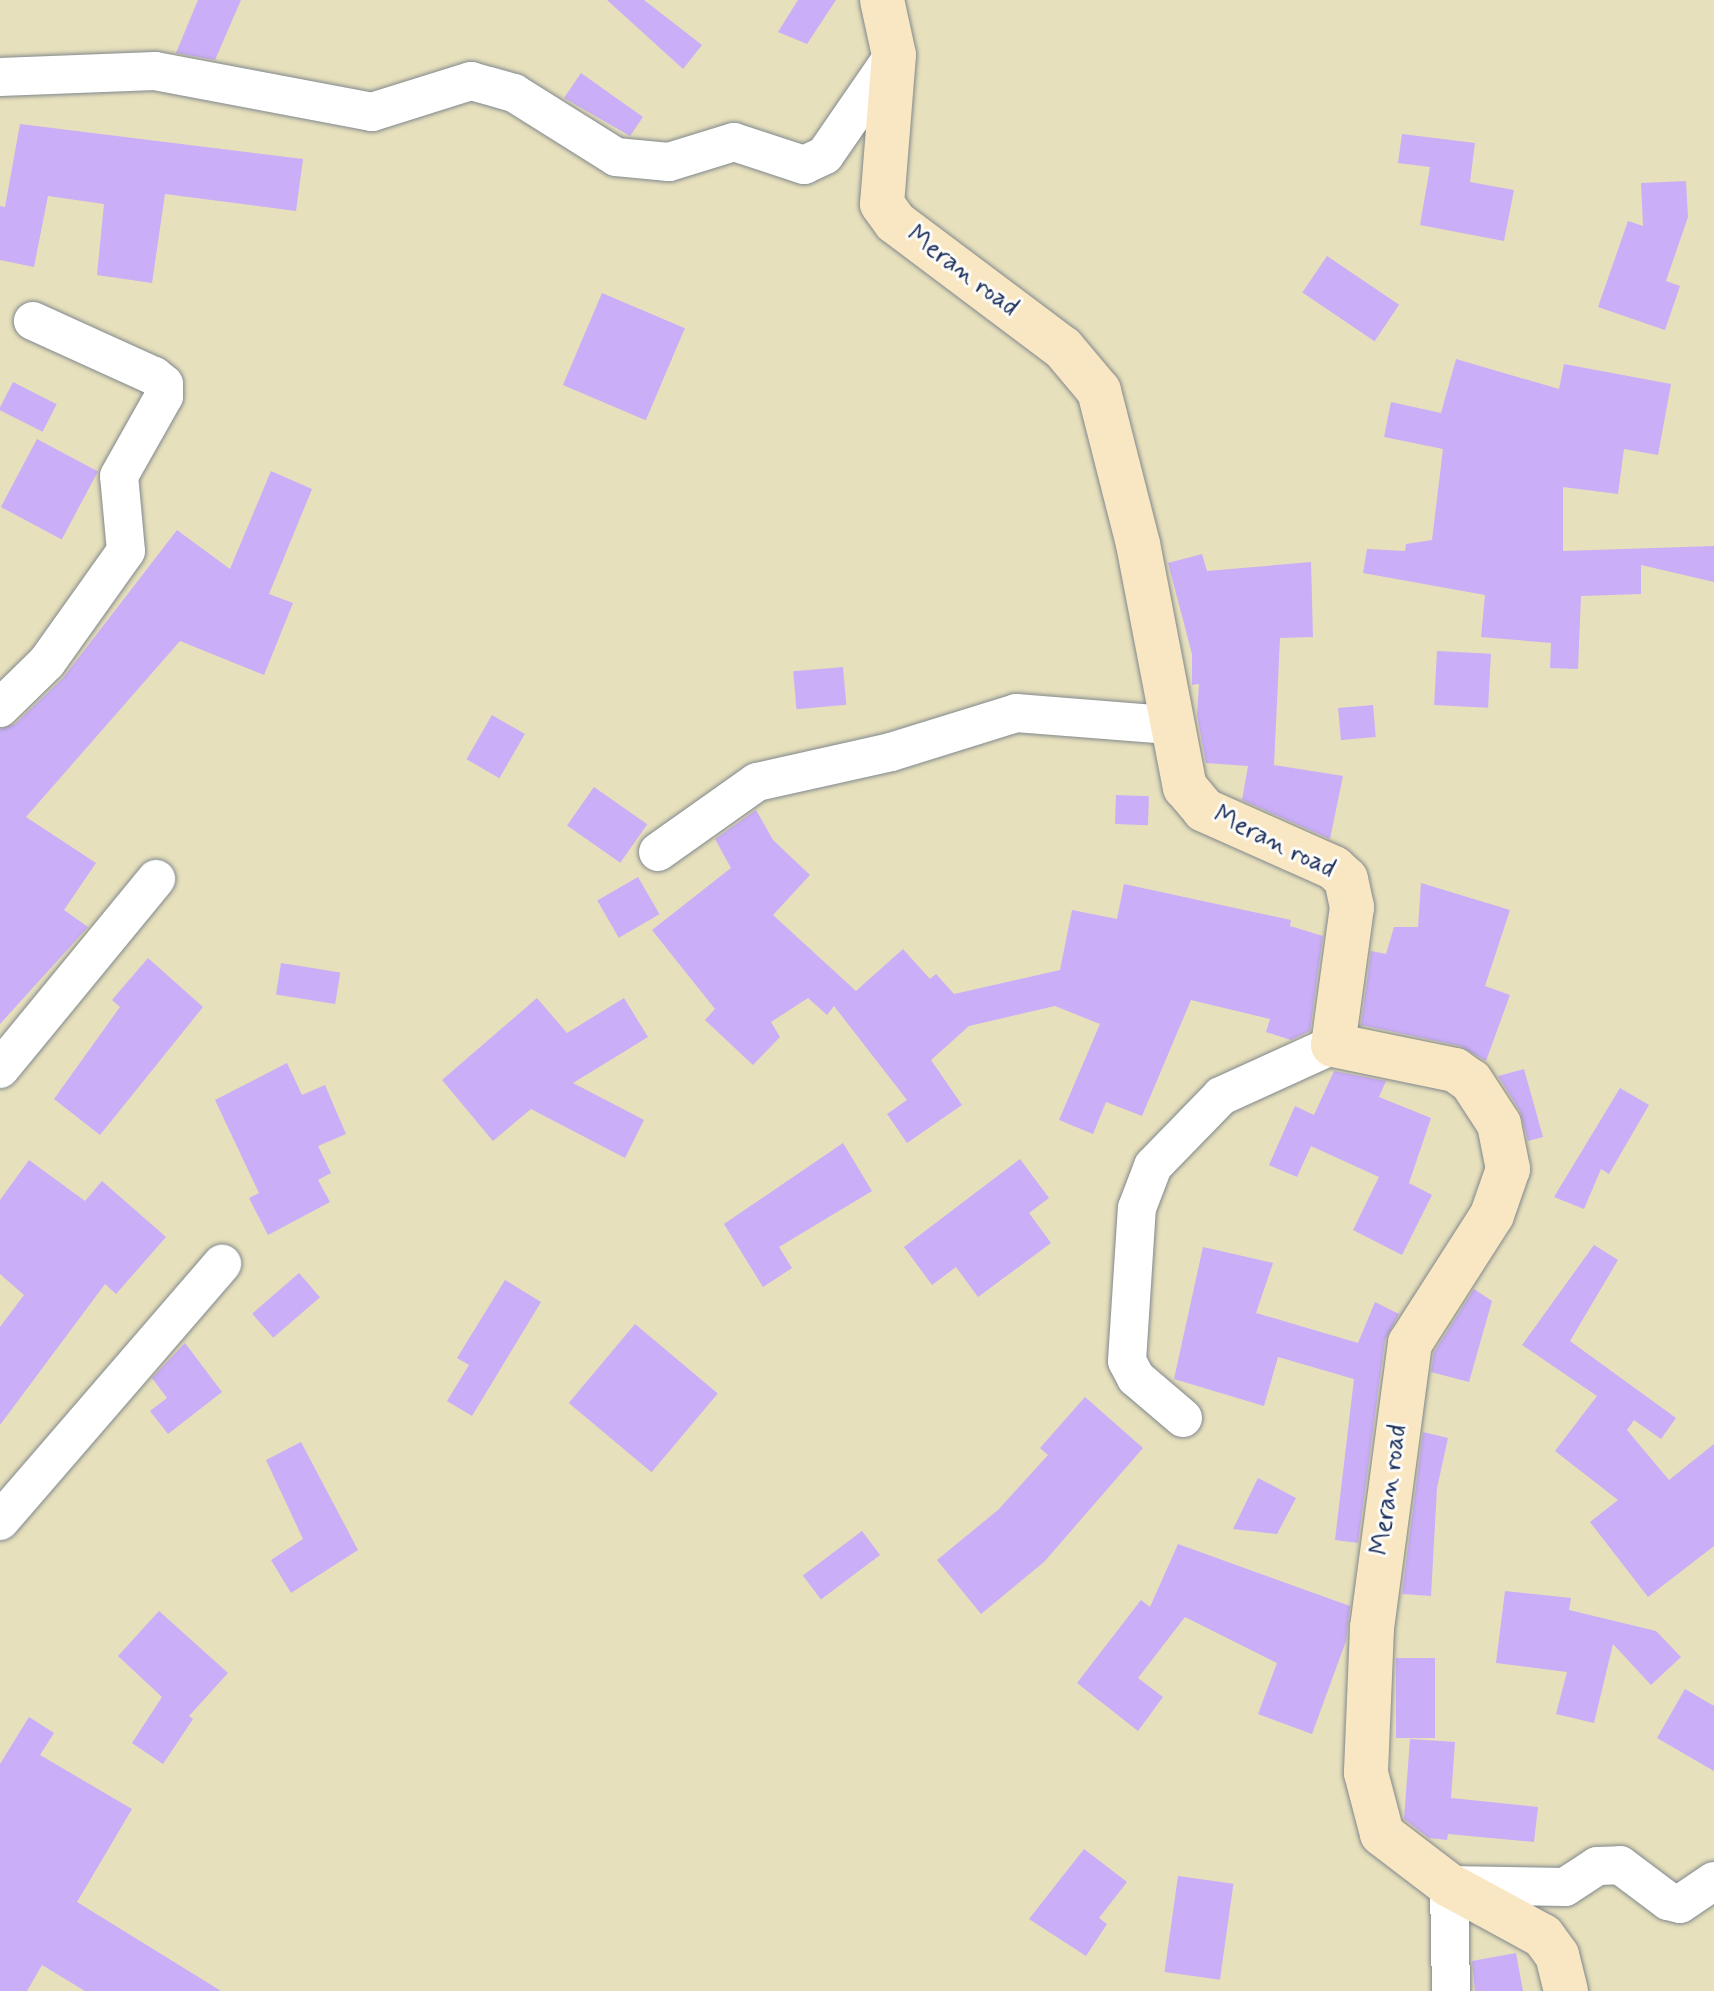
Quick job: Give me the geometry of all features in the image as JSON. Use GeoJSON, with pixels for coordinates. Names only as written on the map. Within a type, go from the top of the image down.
{"type":"FeatureCollection","features":[{"type":"Feature","properties":{"kind":"street"},"geometry":{"type":"LineString","coordinates":[[0,77],[155,71],[372,112],[471,81],[514,93],[616,157],[669,162],[734,142],[804,165],[825,155],[892,20]]}},
{"type":"Feature","properties":{"kind":"street","name":"Meran road"},"geometry":{"type":"LineString","coordinates":[[892,20],[882,204],[895,222],[1063,348],[1099,391],[1138,544],[1170,725],[1185,787],[1204,810],[1334,868],[1346,879],[1352,907],[1333,1045],[1455,1070],[1471,1081],[1499,1124],[1508,1169],[1492,1215],[1410,1343],[1372,1628],[1370,1799],[1382,1834],[1449,1885],[1543,1936],[1557,1955],[1566,1991]]}},
{"type":"Feature","properties":{"kind":"street"},"geometry":{"type":"LineString","coordinates":[[0,708],[47,662],[126,551],[119,476],[164,396],[164,384],[154,376],[33,321]]}},
{"type":"Feature","properties":{"kind":"street"},"geometry":{"type":"LineString","coordinates":[[658,852],[757,782],[891,752],[1016,713],[1170,725]]}},
{"type":"Feature","properties":{"kind":"street"},"geometry":{"type":"LineString","coordinates":[[0,1069],[156,879]]}},
{"type":"Feature","properties":{"kind":"street"},"geometry":{"type":"LineString","coordinates":[[1183,1418],[1136,1378],[1127,1361],[1137,1208],[1153,1166],[1221,1096],[1333,1045]]}},
{"type":"Feature","properties":{"kind":"street"},"geometry":{"type":"LineString","coordinates":[[0,1521],[222,1264]]}},
{"type":"Feature","properties":{"kind":"street"},"geometry":{"type":"LineString","coordinates":[[1451,1991],[1449,1885],[1565,1887],[1597,1866],[1620,1865],[1680,1904],[1714,1881]]}},
{"type":"Feature","properties":{"kind":"building"},"geometry":{"type":"Polygon","coordinates":[[[198,0],[241,0],[215,60],[176,53],[198,0]]]}},
{"type":"Feature","properties":{"kind":"building"},"geometry":{"type":"Polygon","coordinates":[[[607,0],[644,0],[702,45],[683,69],[607,0]]]}},
{"type":"Feature","properties":{"kind":"building"},"geometry":{"type":"Polygon","coordinates":[[[798,0],[836,0],[807,44],[778,32],[798,0]]]}},
{"type":"Feature","properties":{"kind":"building"},"geometry":{"type":"Polygon","coordinates":[[[581,73],[643,117],[630,136],[564,98],[581,73]]]}},
{"type":"Feature","properties":{"kind":"building"},"geometry":{"type":"Polygon","coordinates":[[[20,124],[303,159],[296,211],[165,194],[152,283],[97,275],[104,204],[48,196],[34,267],[0,260],[0,206],[5,207],[20,124]]]}},
{"type":"Feature","properties":{"kind":"building"},"geometry":{"type":"Polygon","coordinates":[[[1402,134],[1475,143],[1470,182],[1514,190],[1504,241],[1420,225],[1430,167],[1398,163],[1402,134]]]}},
{"type":"Feature","properties":{"kind":"building"},"geometry":{"type":"Polygon","coordinates":[[[1686,181],[1688,217],[1666,281],[1680,286],[1665,330],[1598,307],[1628,221],[1643,226],[1641,183],[1686,181]]]}},
{"type":"Feature","properties":{"kind":"building"},"geometry":{"type":"Polygon","coordinates":[[[1327,256],[1399,305],[1375,341],[1302,292],[1327,256]]]}},
{"type":"Feature","properties":{"kind":"building"},"geometry":{"type":"Polygon","coordinates":[[[602,293],[685,328],[646,420],[563,385],[602,293]]]}},
{"type":"Feature","properties":{"kind":"building"},"geometry":{"type":"Polygon","coordinates":[[[1456,359],[1559,389],[1564,364],[1671,384],[1658,455],[1624,449],[1618,494],[1563,487],[1563,551],[1714,546],[1714,582],[1641,565],[1641,594],[1581,596],[1578,669],[1550,668],[1551,643],[1481,637],[1485,595],[1363,573],[1367,549],[1405,551],[1406,544],[1432,540],[1443,449],[1384,437],[1391,402],[1441,413],[1456,359]]]}},
{"type":"Feature","properties":{"kind":"building"},"geometry":{"type":"Polygon","coordinates":[[[13,382],[57,404],[43,432],[0,410],[13,382]]]}},
{"type":"Feature","properties":{"kind":"building"},"geometry":{"type":"Polygon","coordinates":[[[37,439],[98,471],[62,539],[1,507],[37,439]]]}},
{"type":"Feature","properties":{"kind":"building"},"geometry":{"type":"Polygon","coordinates":[[[271,471],[312,489],[269,594],[293,603],[264,675],[180,641],[26,817],[96,863],[64,910],[88,927],[0,1024],[0,729],[15,724],[63,678],[177,530],[230,569],[271,471]]]}},
{"type":"Feature","properties":{"kind":"building"},"geometry":{"type":"Polygon","coordinates":[[[1202,554],[1207,571],[1311,562],[1313,637],[1280,638],[1274,765],[1343,776],[1330,839],[1242,800],[1248,766],[1206,763],[1197,715],[1199,684],[1192,685],[1192,654],[1168,563],[1202,554]]]}},
{"type":"Feature","properties":{"kind":"building"},"geometry":{"type":"Polygon","coordinates":[[[1437,651],[1491,654],[1488,708],[1434,705],[1437,651]]]}},
{"type":"Feature","properties":{"kind":"building"},"geometry":{"type":"Polygon","coordinates":[[[843,667],[846,705],[797,709],[793,671],[843,667]]]}},
{"type":"Feature","properties":{"kind":"building"},"geometry":{"type":"Polygon","coordinates":[[[1373,705],[1376,737],[1341,740],[1338,708],[1373,705]]]}},
{"type":"Feature","properties":{"kind":"building"},"geometry":{"type":"Polygon","coordinates":[[[492,715],[525,734],[499,778],[466,759],[492,715]]]}},
{"type":"Feature","properties":{"kind":"building"},"geometry":{"type":"Polygon","coordinates":[[[594,787],[647,824],[620,863],[567,826],[594,787]]]}},
{"type":"Feature","properties":{"kind":"building"},"geometry":{"type":"Polygon","coordinates":[[[1116,795],[1149,796],[1148,825],[1115,824],[1116,795]]]}},
{"type":"Feature","properties":{"kind":"building"},"geometry":{"type":"Polygon","coordinates":[[[756,810],[773,840],[810,875],[773,915],[856,991],[903,949],[930,979],[936,974],[954,994],[1060,970],[1072,910],[1117,919],[1124,884],[1291,920],[1290,926],[1323,936],[1310,1031],[1291,1040],[1266,1032],[1270,1019],[1191,1000],[1142,1116],[1106,1102],[1093,1134],[1059,1120],[1100,1024],[1055,1006],[969,1026],[931,1060],[962,1105],[907,1143],[887,1114],[907,1100],[834,1006],[827,1015],[808,998],[771,1022],[780,1037],[753,1065],[705,1020],[715,1009],[652,930],[731,868],[715,839],[756,810]]]}},
{"type":"Feature","properties":{"kind":"building"},"geometry":{"type":"Polygon","coordinates":[[[638,877],[660,914],[619,938],[597,900],[638,877]]]}},
{"type":"Feature","properties":{"kind":"building"},"geometry":{"type":"Polygon","coordinates":[[[1421,883],[1510,910],[1485,986],[1510,995],[1486,1061],[1460,1046],[1361,1025],[1371,951],[1386,954],[1394,927],[1418,927],[1421,883]]]}},
{"type":"Feature","properties":{"kind":"building"},"geometry":{"type":"Polygon","coordinates":[[[148,958],[203,1007],[100,1135],[54,1099],[120,1007],[112,1000],[148,958]]]}},
{"type":"Feature","properties":{"kind":"building"},"geometry":{"type":"Polygon","coordinates":[[[281,963],[340,972],[335,1004],[276,995],[281,963]]]}},
{"type":"Feature","properties":{"kind":"building"},"geometry":{"type":"Polygon","coordinates":[[[537,998],[567,1033],[624,998],[648,1037],[573,1083],[644,1120],[625,1158],[531,1109],[493,1141],[442,1080],[537,998]]]}},
{"type":"Feature","properties":{"kind":"building"},"geometry":{"type":"Polygon","coordinates":[[[287,1063],[302,1095],[325,1085],[346,1134],[318,1146],[331,1173],[318,1180],[330,1202],[268,1235],[249,1198],[259,1193],[215,1100],[287,1063]]]}},
{"type":"Feature","properties":{"kind":"building"},"geometry":{"type":"Polygon","coordinates":[[[1524,1069],[1543,1137],[1528,1141],[1520,1111],[1498,1076],[1524,1069]]]}},
{"type":"Feature","properties":{"kind":"building"},"geometry":{"type":"Polygon","coordinates":[[[1334,1071],[1386,1081],[1379,1097],[1431,1118],[1409,1183],[1432,1195],[1402,1255],[1353,1230],[1379,1177],[1311,1146],[1297,1177],[1269,1165],[1295,1106],[1314,1115],[1334,1071]]]}},
{"type":"Feature","properties":{"kind":"building"},"geometry":{"type":"Polygon","coordinates":[[[1620,1088],[1649,1105],[1609,1174],[1601,1169],[1584,1209],[1554,1197],[1620,1088]]]}},
{"type":"Feature","properties":{"kind":"building"},"geometry":{"type":"Polygon","coordinates":[[[843,1143],[872,1191],[779,1247],[792,1268],[763,1287],[724,1224],[843,1143]]]}},
{"type":"Feature","properties":{"kind":"building"},"geometry":{"type":"Polygon","coordinates":[[[1020,1159],[1049,1198],[1029,1213],[1051,1243],[978,1297],[956,1267],[932,1285],[904,1247],[1020,1159]]]}},
{"type":"Feature","properties":{"kind":"building"},"geometry":{"type":"Polygon","coordinates":[[[29,1160],[85,1201],[102,1181],[166,1237],[116,1294],[105,1284],[0,1425],[0,1327],[24,1295],[0,1274],[0,1200],[29,1160]]]}},
{"type":"Feature","properties":{"kind":"building"},"geometry":{"type":"Polygon","coordinates":[[[1594,1245],[1618,1260],[1570,1341],[1676,1418],[1661,1439],[1634,1420],[1627,1430],[1669,1480],[1714,1444],[1714,1546],[1648,1597],[1590,1522],[1618,1500],[1555,1451],[1597,1396],[1522,1345],[1594,1245]]]}},
{"type":"Feature","properties":{"kind":"building"},"geometry":{"type":"Polygon","coordinates":[[[1203,1247],[1273,1263],[1256,1313],[1358,1343],[1375,1302],[1399,1314],[1385,1340],[1358,1543],[1335,1540],[1354,1379],[1278,1357],[1264,1406],[1174,1379],[1203,1247]]]}},
{"type":"Feature","properties":{"kind":"building"},"geometry":{"type":"Polygon","coordinates":[[[299,1273],[320,1297],[273,1338],[252,1314],[299,1273]]]}},
{"type":"Feature","properties":{"kind":"building"},"geometry":{"type":"Polygon","coordinates":[[[505,1280],[541,1302],[472,1416],[447,1401],[469,1365],[457,1358],[505,1280]]]}},
{"type":"Feature","properties":{"kind":"building"},"geometry":{"type":"Polygon","coordinates":[[[1474,1289],[1492,1301],[1469,1382],[1431,1372],[1434,1352],[1474,1289]]]}},
{"type":"Feature","properties":{"kind":"building"},"geometry":{"type":"Polygon","coordinates":[[[635,1324],[718,1393],[652,1472],[569,1403],[635,1324]]]}},
{"type":"Feature","properties":{"kind":"building"},"geometry":{"type":"Polygon","coordinates":[[[185,1343],[222,1392],[168,1434],[150,1411],[167,1398],[152,1378],[185,1343]]]}},
{"type":"Feature","properties":{"kind":"building"},"geometry":{"type":"Polygon","coordinates":[[[1085,1397],[1143,1448],[1044,1562],[981,1614],[937,1560],[998,1510],[1048,1455],[1040,1448],[1085,1397]]]}},
{"type":"Feature","properties":{"kind":"building"},"geometry":{"type":"Polygon","coordinates":[[[1423,1432],[1448,1438],[1437,1488],[1431,1596],[1402,1594],[1423,1432]]]}},
{"type":"Feature","properties":{"kind":"building"},"geometry":{"type":"Polygon","coordinates":[[[301,1442],[358,1550],[291,1593],[271,1560],[303,1539],[266,1460],[301,1442]]]}},
{"type":"Feature","properties":{"kind":"building"},"geometry":{"type":"Polygon","coordinates":[[[1258,1478],[1296,1498],[1277,1534],[1233,1529],[1258,1478]]]}},
{"type":"Feature","properties":{"kind":"building"},"geometry":{"type":"Polygon","coordinates":[[[862,1531],[880,1555],[821,1599],[803,1576],[862,1531]]]}},
{"type":"Feature","properties":{"kind":"building"},"geometry":{"type":"Polygon","coordinates":[[[1178,1544],[1350,1606],[1346,1641],[1312,1734],[1258,1714],[1277,1663],[1185,1617],[1138,1678],[1163,1697],[1138,1731],[1077,1683],[1141,1600],[1150,1607],[1178,1544]]]}},
{"type":"Feature","properties":{"kind":"building"},"geometry":{"type":"Polygon","coordinates":[[[1505,1591],[1571,1598],[1569,1610],[1656,1631],[1681,1657],[1651,1685],[1613,1644],[1594,1723],[1556,1714],[1567,1672],[1496,1663],[1505,1591]]]}},
{"type":"Feature","properties":{"kind":"building"},"geometry":{"type":"Polygon","coordinates":[[[159,1611],[228,1673],[189,1716],[193,1719],[163,1764],[132,1743],[162,1697],[118,1656],[159,1611]]]}},
{"type":"Feature","properties":{"kind":"building"},"geometry":{"type":"Polygon","coordinates":[[[1396,1658],[1435,1658],[1435,1738],[1396,1738],[1396,1658]]]}},
{"type":"Feature","properties":{"kind":"building"},"geometry":{"type":"Polygon","coordinates":[[[1685,1689],[1714,1706],[1714,1771],[1657,1738],[1685,1689]]]}},
{"type":"Feature","properties":{"kind":"building"},"geometry":{"type":"Polygon","coordinates":[[[29,1717],[54,1733],[40,1755],[132,1809],[77,1902],[221,1991],[85,1991],[42,1965],[27,1991],[0,1991],[0,1764],[29,1717]]]}},
{"type":"Feature","properties":{"kind":"building"},"geometry":{"type":"Polygon","coordinates":[[[1410,1739],[1455,1742],[1451,1798],[1538,1807],[1534,1842],[1448,1834],[1447,1840],[1429,1838],[1404,1819],[1410,1739]]]}},
{"type":"Feature","properties":{"kind":"building"},"geometry":{"type":"Polygon","coordinates":[[[1084,1849],[1127,1882],[1099,1918],[1107,1924],[1086,1956],[1029,1919],[1084,1849]]]}},
{"type":"Feature","properties":{"kind":"building"},"geometry":{"type":"Polygon","coordinates":[[[1178,1876],[1233,1884],[1220,1980],[1165,1972],[1178,1876]]]}},
{"type":"Feature","properties":{"kind":"building"},"geometry":{"type":"Polygon","coordinates":[[[1516,1953],[1523,1991],[1475,1991],[1472,1961],[1516,1953]]]}}]}
